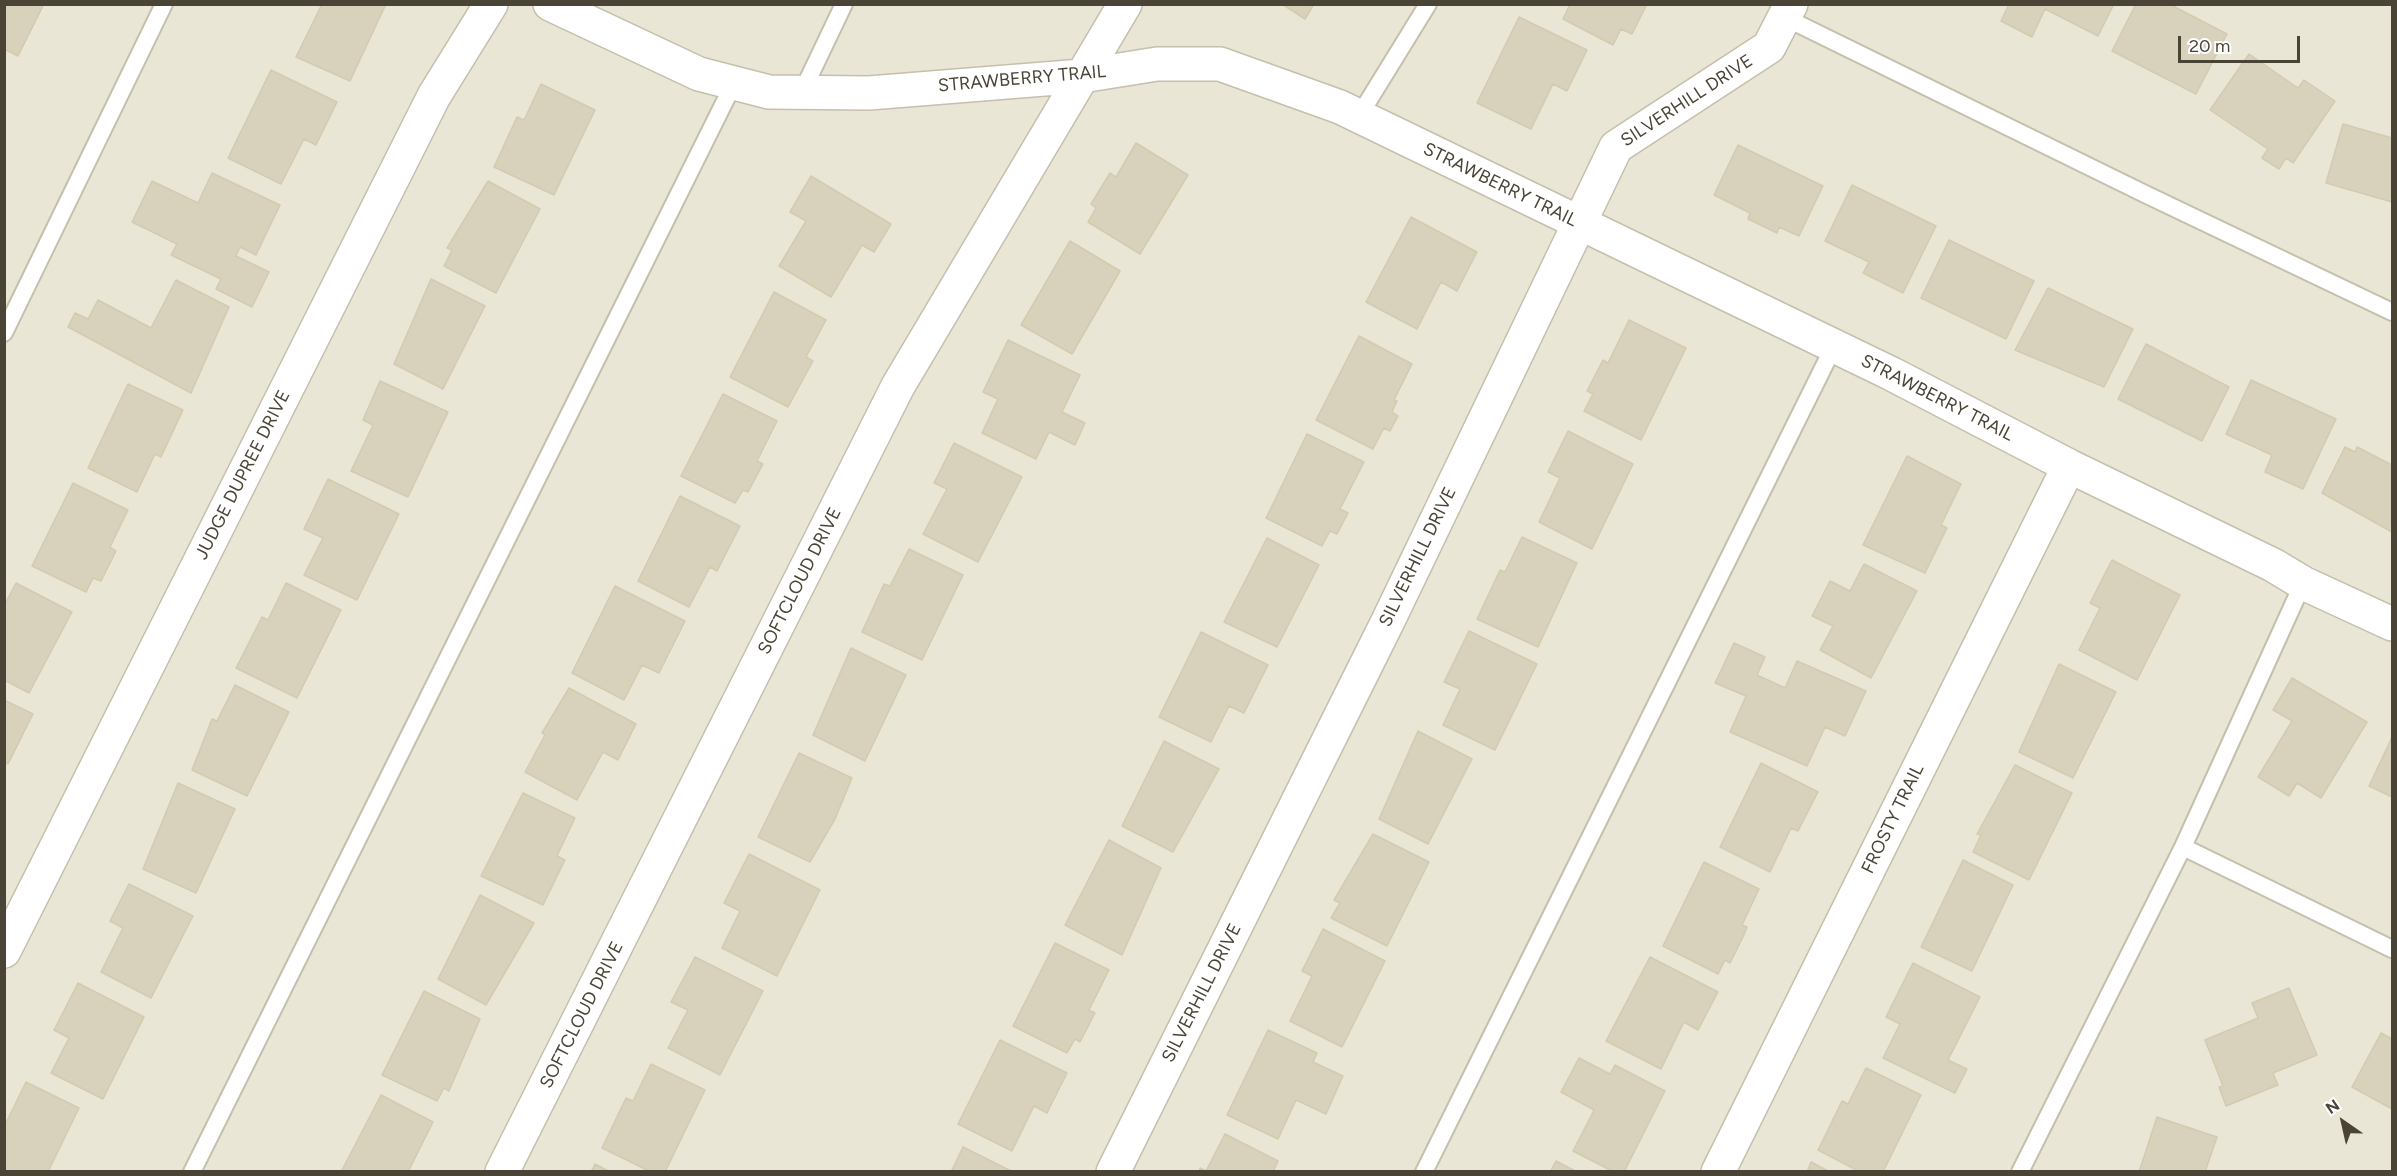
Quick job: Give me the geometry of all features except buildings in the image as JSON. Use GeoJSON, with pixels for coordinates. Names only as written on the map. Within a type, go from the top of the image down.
{"type":"FeatureCollection","features":[{"type":"Feature","properties":{"kind":"street","name":"JUDGE DUPREE DRIVE"},"geometry":{"type":"LineString","coordinates":[[4,951],[434,96],[491,4]]}},
{"type":"Feature","properties":{"kind":"street","name":"STRAWBERRY TRAIL"},"geometry":{"type":"LineString","coordinates":[[550,4],[699,74],[769,92],[869,93],[1082,76],[1157,64],[1220,64],[1359,116],[1834,346],[2068,466],[2273,565],[2303,583],[2392,624]]}},
{"type":"Feature","properties":{"kind":"street","name":"SOFTCLOUD DRIVE"},"geometry":{"type":"LineString","coordinates":[[502,1172],[898,386],[1125,4]]}},
{"type":"Feature","properties":{"kind":"street","name":"SILVERHILL DRIVE"},"geometry":{"type":"LineString","coordinates":[[1113,1172],[1388,621],[1616,147],[1769,46],[1788,10]]}},
{"type":"Feature","properties":{"kind":"street","name":"FROSTY TRAIL"},"geometry":{"type":"LineString","coordinates":[[1718,1172],[2068,466]]}},
{"type":"Feature","properties":{"kind":"lane"},"geometry":{"type":"LineString","coordinates":[[4,333],[164,4]]}},
{"type":"Feature","properties":{"kind":"lane"},"geometry":{"type":"LineString","coordinates":[[802,92],[844,4]]}},
{"type":"Feature","properties":{"kind":"lane"},"geometry":{"type":"LineString","coordinates":[[1359,116],[1428,4]]}},
{"type":"Feature","properties":{"kind":"lane"},"geometry":{"type":"LineString","coordinates":[[1788,10],[2145,194],[2392,312]]}},
{"type":"Feature","properties":{"kind":"lane"},"geometry":{"type":"LineString","coordinates":[[192,1172],[734,83]]}},
{"type":"Feature","properties":{"kind":"lane"},"geometry":{"type":"LineString","coordinates":[[1424,1172],[1834,346]]}},
{"type":"Feature","properties":{"kind":"lane"},"geometry":{"type":"LineString","coordinates":[[2020,1172],[2183,847],[2303,583]]}},
{"type":"Feature","properties":{"kind":"lane"},"geometry":{"type":"LineString","coordinates":[[2183,847],[2392,949]]}},
{"type":"Feature","properties":{"kind":"shaded area"},"geometry":{"type":"Polygon","coordinates":[[[5,5],[2392,5],[2392,1171],[5,1171],[5,5]]]}}]}
